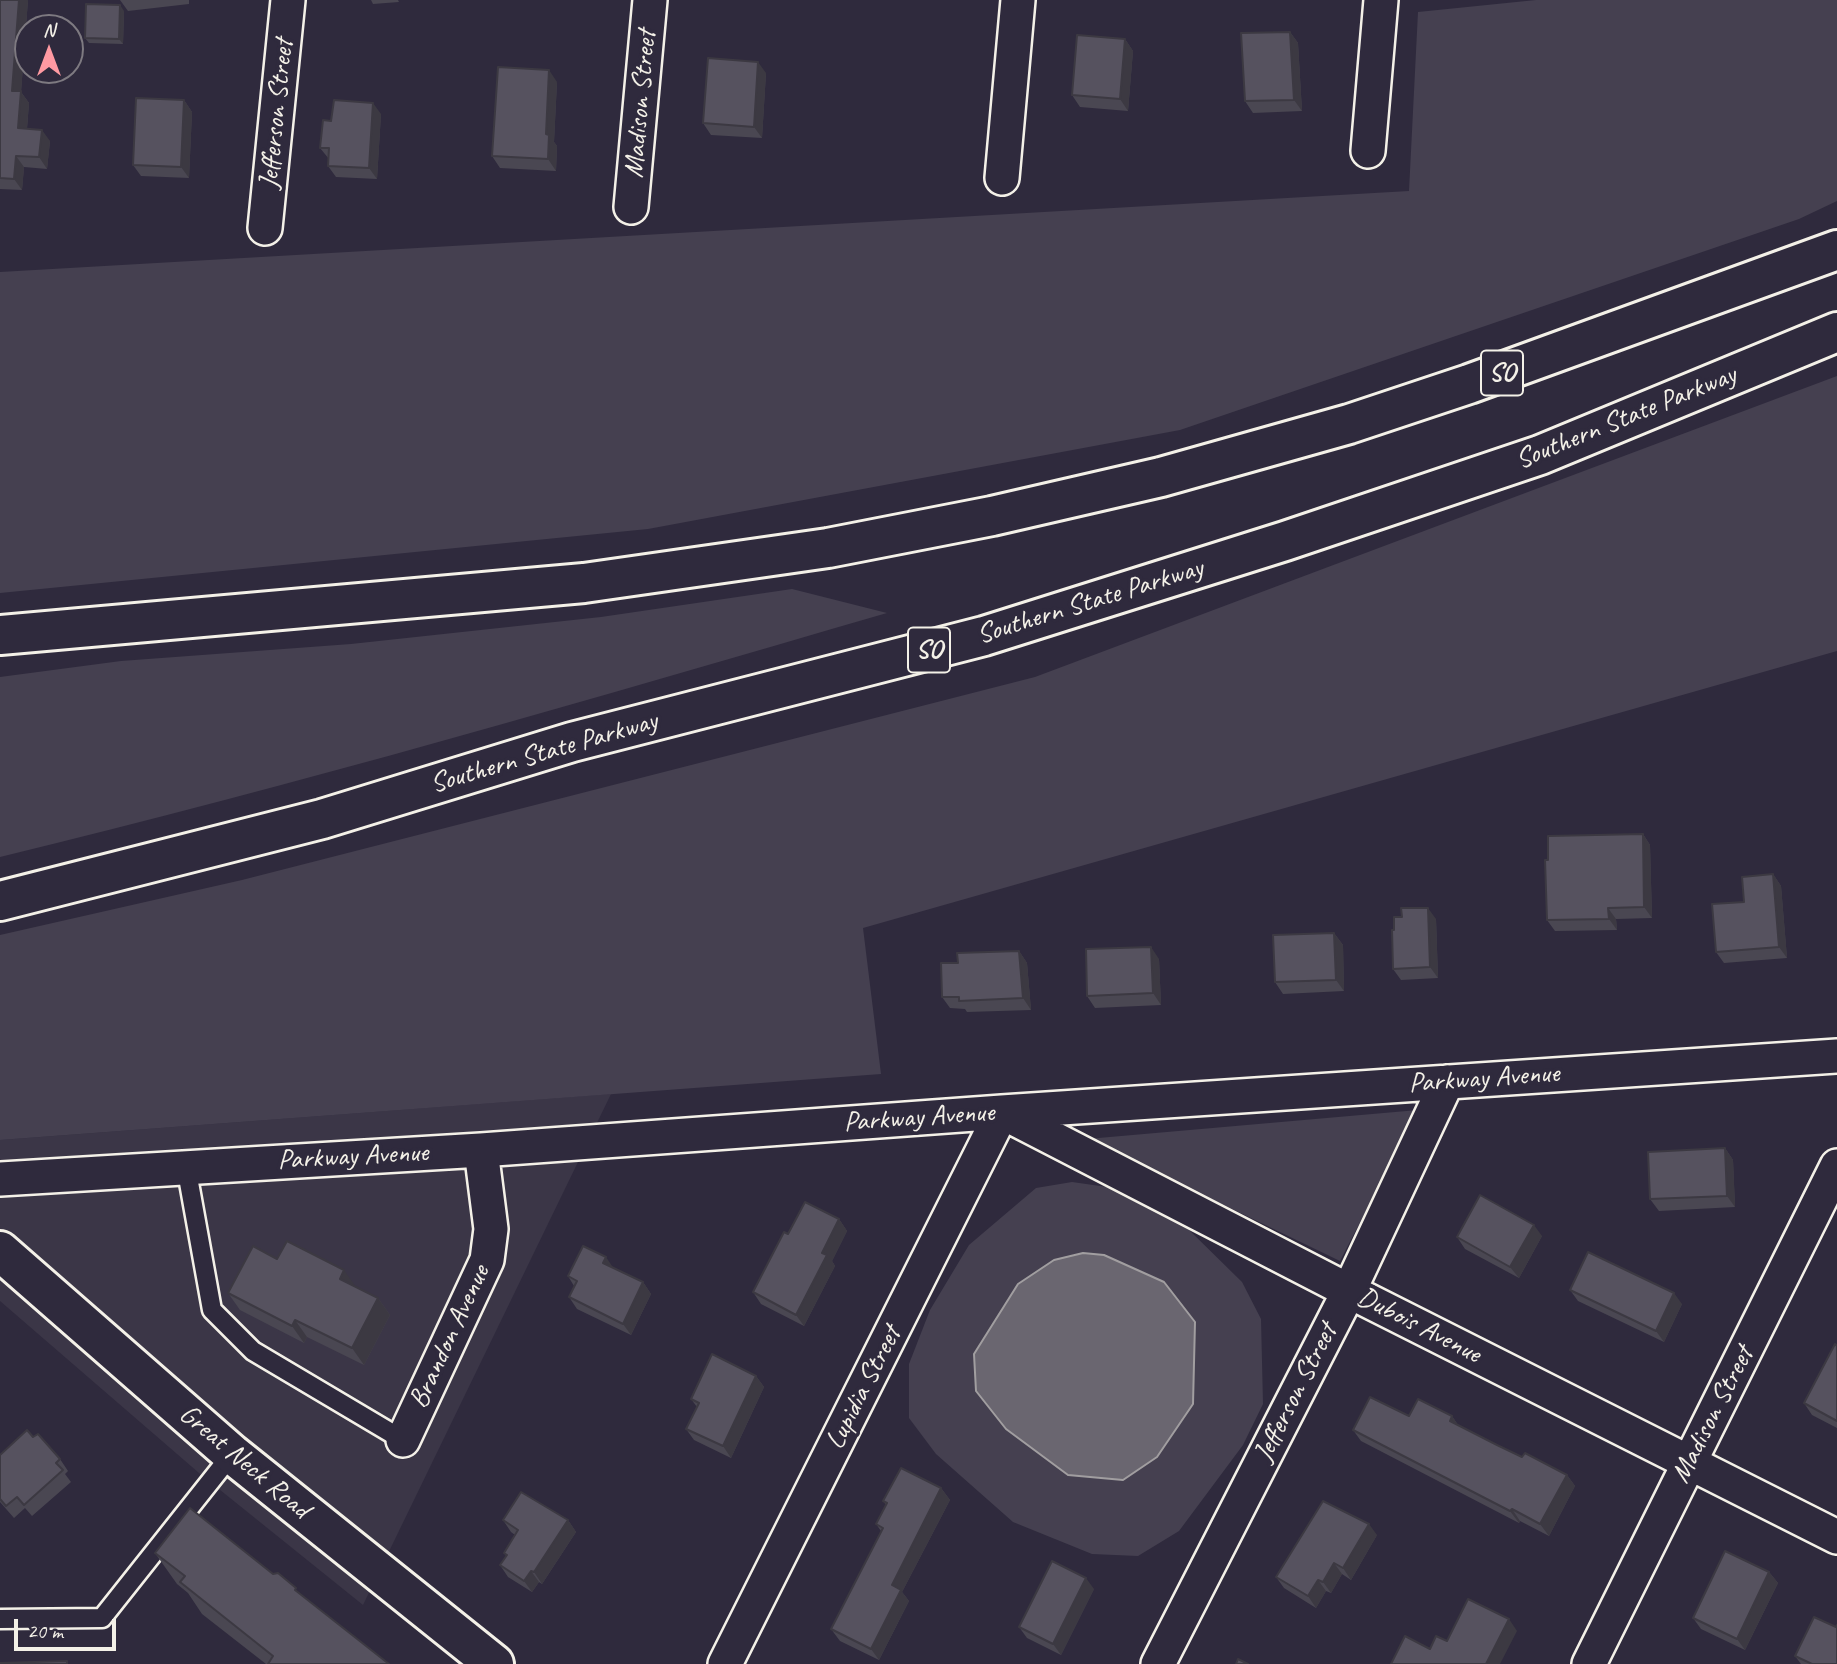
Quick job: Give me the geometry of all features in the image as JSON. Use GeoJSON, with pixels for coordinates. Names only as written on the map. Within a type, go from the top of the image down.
{"type":"FeatureCollection","features":[{"type":"Feature","properties":{"kind":"main road","name":"SO"},"geometry":{"type":"LineString","coordinates":[[0,635],[583,583],[828,548],[992,516],[1161,477],[1349,424],[1508,371],[1837,250]]}},
{"type":"Feature","properties":{"kind":"main road","name":"Southern State Parkway"},"geometry":{"type":"LineString","coordinates":[[0,901],[322,819],[572,742],[984,636],[1285,541],[1539,455],[1837,332]]}},
{"type":"Feature","properties":{"kind":"main road","name":"Great Neck Road"},"geometry":{"type":"LineString","coordinates":[[0,1251],[232,1454],[494,1664]]}},
{"type":"Feature","properties":{"kind":"street","name":"Jefferson Street"},"geometry":{"type":"LineString","coordinates":[[265,228],[288,0]]}},
{"type":"Feature","properties":{"kind":"street","name":"Madison Street"},"geometry":{"type":"LineString","coordinates":[[631,207],[650,0]]}},
{"type":"Feature","properties":{"kind":"street"},"geometry":{"type":"LineString","coordinates":[[1002,178],[1018,0]]}},
{"type":"Feature","properties":{"kind":"street"},"geometry":{"type":"LineString","coordinates":[[1368,151],[1381,0]]}},
{"type":"Feature","properties":{"kind":"street","name":"Parkway Avenue"},"geometry":{"type":"LineString","coordinates":[[0,1179],[481,1150],[1837,1056]]}},
{"type":"Feature","properties":{"kind":"street","name":"Jefferson Street"},"geometry":{"type":"LineString","coordinates":[[1158,1664],[1349,1291],[1447,1082]]}},
{"type":"Feature","properties":{"kind":"street","name":"Dubois Avenue"},"geometry":{"type":"LineString","coordinates":[[1002,1112],[1349,1291],[1837,1537]]}},
{"type":"Feature","properties":{"kind":"street","name":"Lupidia Street"},"geometry":{"type":"LineString","coordinates":[[725,1664],[1002,1112]]}},
{"type":"Feature","properties":{"kind":"street","name":"Brandon Avenue"},"geometry":{"type":"LineString","coordinates":[[403,1440],[487,1260],[491,1229],[481,1150]]}},
{"type":"Feature","properties":{"kind":"street","name":"Madison Street"},"geometry":{"type":"LineString","coordinates":[[1589,1664],[1837,1166]]}},
{"type":"Feature","properties":{"kind":"lane"},"geometry":{"type":"LineString","coordinates":[[186,1166],[212,1310],[253,1351],[403,1440]]}},
{"type":"Feature","properties":{"kind":"lane"},"geometry":{"type":"LineString","coordinates":[[0,1619],[102,1618],[232,1454]]}},
{"type":"Feature","properties":{"kind":"shaded area"},"geometry":{"type":"Polygon","coordinates":[[[1536,0],[1837,0],[1837,201],[1799,219],[1180,430],[648,529],[0,593],[0,272],[1409,191],[1418,12],[1536,0]]]}},
{"type":"Feature","properties":{"kind":"shaded area"},"geometry":{"type":"Polygon","coordinates":[[[1837,376],[1837,651],[863,928],[881,1074],[0,1140],[0,935],[242,880],[1035,677],[1837,376]]]}},
{"type":"Feature","properties":{"kind":"shaded area"},"geometry":{"type":"Polygon","coordinates":[[[792,589],[887,613],[334,771],[0,857],[0,677],[121,661],[351,644],[601,617],[792,589]]]}},
{"type":"Feature","properties":{"kind":"shaded area"},"geometry":{"type":"Polygon","coordinates":[[[611,1094],[363,1605],[199,1473],[0,1301],[0,1140],[611,1094]]]}},
{"type":"Feature","properties":{"kind":"shaded area"},"geometry":{"type":"Polygon","coordinates":[[[1418,1110],[1340,1261],[1087,1139],[1418,1110]]]}},
{"type":"Feature","properties":{"kind":"shaded area"},"geometry":{"type":"Polygon","coordinates":[[[1072,1182],[1107,1187],[1184,1225],[1242,1282],[1261,1319],[1263,1404],[1243,1445],[1179,1531],[1138,1556],[1092,1554],[1013,1522],[936,1454],[909,1418],[909,1364],[930,1310],[969,1245],[1036,1188],[1072,1182]]]}},
{"type":"Feature","properties":{"kind":"shaded area"},"geometry":{"type":"Polygon","coordinates":[[[1083,1253],[1104,1255],[1164,1282],[1195,1322],[1193,1404],[1157,1457],[1123,1480],[1068,1475],[1006,1429],[976,1391],[974,1354],[1018,1284],[1054,1260],[1083,1253]]]}},
{"type":"Feature","properties":{"kind":"building"},"geometry":{"type":"Polygon","coordinates":[[[0,0],[19,0],[18,14],[14,14],[12,91],[21,91],[18,128],[42,130],[39,157],[16,156],[14,179],[0,178],[0,0]]]}},
{"type":"Feature","properties":{"kind":"building"},"geometry":{"type":"Polygon","coordinates":[[[86,4],[120,5],[119,39],[85,38],[86,4]]]}},
{"type":"Feature","properties":{"kind":"building"},"geometry":{"type":"Polygon","coordinates":[[[1290,32],[1294,100],[1245,101],[1241,33],[1290,32]]]}},
{"type":"Feature","properties":{"kind":"building"},"geometry":{"type":"Polygon","coordinates":[[[1077,35],[1125,39],[1120,99],[1072,95],[1077,35]]]}},
{"type":"Feature","properties":{"kind":"building"},"geometry":{"type":"Polygon","coordinates":[[[708,58],[758,62],[754,127],[703,123],[708,58]]]}},
{"type":"Feature","properties":{"kind":"building"},"geometry":{"type":"Polygon","coordinates":[[[498,67],[549,70],[546,134],[549,135],[548,159],[492,156],[498,67]]]}},
{"type":"Feature","properties":{"kind":"building"},"geometry":{"type":"Polygon","coordinates":[[[136,98],[184,100],[181,167],[133,165],[136,98]]]}},
{"type":"Feature","properties":{"kind":"building"},"geometry":{"type":"Polygon","coordinates":[[[334,100],[373,103],[369,168],[328,166],[329,148],[320,148],[323,120],[331,121],[334,100]]]}},
{"type":"Feature","properties":{"kind":"building"},"geometry":{"type":"Polygon","coordinates":[[[1643,834],[1644,907],[1608,908],[1609,919],[1547,920],[1545,860],[1548,860],[1548,836],[1643,834]]]}},
{"type":"Feature","properties":{"kind":"building"},"geometry":{"type":"Polygon","coordinates":[[[1773,874],[1779,947],[1716,952],[1712,904],[1744,902],[1742,877],[1773,874]]]}},
{"type":"Feature","properties":{"kind":"building"},"geometry":{"type":"Polygon","coordinates":[[[1401,908],[1428,908],[1430,967],[1393,969],[1392,930],[1394,917],[1402,917],[1401,908]]]}},
{"type":"Feature","properties":{"kind":"building"},"geometry":{"type":"Polygon","coordinates":[[[1334,933],[1336,980],[1275,982],[1273,935],[1334,933]]]}},
{"type":"Feature","properties":{"kind":"building"},"geometry":{"type":"Polygon","coordinates":[[[1151,947],[1153,993],[1087,996],[1086,949],[1151,947]]]}},
{"type":"Feature","properties":{"kind":"building"},"geometry":{"type":"Polygon","coordinates":[[[1019,951],[1023,998],[959,1001],[959,997],[942,997],[941,963],[958,963],[957,953],[1019,951]]]}},
{"type":"Feature","properties":{"kind":"building"},"geometry":{"type":"Polygon","coordinates":[[[1725,1148],[1727,1196],[1650,1199],[1648,1152],[1725,1148]]]}},
{"type":"Feature","properties":{"kind":"building"},"geometry":{"type":"Polygon","coordinates":[[[1480,1195],[1534,1225],[1510,1267],[1457,1237],[1480,1195]]]}},
{"type":"Feature","properties":{"kind":"building"},"geometry":{"type":"Polygon","coordinates":[[[805,1202],[839,1219],[822,1253],[827,1255],[796,1315],[753,1292],[784,1232],[788,1234],[805,1202]]]}},
{"type":"Feature","properties":{"kind":"building"},"geometry":{"type":"Polygon","coordinates":[[[287,1241],[344,1270],[340,1279],[378,1298],[352,1348],[295,1320],[292,1326],[228,1293],[253,1246],[277,1259],[287,1241]]]}},
{"type":"Feature","properties":{"kind":"building"},"geometry":{"type":"Polygon","coordinates":[[[583,1246],[606,1257],[603,1263],[643,1282],[623,1324],[569,1297],[577,1281],[568,1276],[583,1246]]]}},
{"type":"Feature","properties":{"kind":"building"},"geometry":{"type":"Polygon","coordinates":[[[1588,1252],[1674,1293],[1656,1331],[1570,1290],[1588,1252]]]}},
{"type":"Feature","properties":{"kind":"building"},"geometry":{"type":"Polygon","coordinates":[[[1835,1344],[1837,1346],[1837,1421],[1804,1403],[1835,1344]]]}},
{"type":"Feature","properties":{"kind":"building"},"geometry":{"type":"Polygon","coordinates":[[[712,1354],[756,1376],[723,1446],[686,1429],[699,1403],[691,1399],[712,1354]]]}},
{"type":"Feature","properties":{"kind":"building"},"geometry":{"type":"Polygon","coordinates":[[[1370,1397],[1409,1416],[1418,1399],[1452,1416],[1450,1421],[1497,1445],[1522,1457],[1525,1453],[1567,1475],[1540,1524],[1353,1430],[1370,1397]]]}},
{"type":"Feature","properties":{"kind":"building"},"geometry":{"type":"Polygon","coordinates":[[[27,1430],[33,1437],[38,1434],[60,1459],[56,1463],[63,1470],[24,1505],[17,1497],[6,1506],[0,1499],[0,1455],[27,1430]]]}},
{"type":"Feature","properties":{"kind":"building"},"geometry":{"type":"Polygon","coordinates":[[[901,1468],[941,1488],[892,1585],[901,1590],[871,1649],[831,1629],[883,1528],[876,1524],[887,1503],[883,1501],[901,1468]]]}},
{"type":"Feature","properties":{"kind":"building"},"geometry":{"type":"Polygon","coordinates":[[[521,1492],[568,1520],[534,1572],[531,1571],[524,1581],[500,1565],[518,1530],[503,1520],[521,1492]]]}},
{"type":"Feature","properties":{"kind":"building"},"geometry":{"type":"Polygon","coordinates":[[[1323,1501],[1369,1524],[1343,1568],[1334,1563],[1323,1582],[1318,1580],[1308,1596],[1276,1577],[1323,1501]]]}},
{"type":"Feature","properties":{"kind":"building"},"geometry":{"type":"Polygon","coordinates":[[[190,1508],[273,1574],[278,1573],[296,1588],[295,1590],[389,1664],[268,1664],[273,1656],[180,1582],[185,1576],[155,1553],[190,1508]]]}},
{"type":"Feature","properties":{"kind":"building"},"geometry":{"type":"Polygon","coordinates":[[[1725,1551],[1769,1572],[1737,1639],[1693,1618],[1725,1551]]]}},
{"type":"Feature","properties":{"kind":"building"},"geometry":{"type":"Polygon","coordinates":[[[1052,1561],[1086,1578],[1053,1644],[1019,1627],[1052,1561]]]}},
{"type":"Feature","properties":{"kind":"building"},"geometry":{"type":"Polygon","coordinates":[[[1468,1599],[1509,1619],[1486,1664],[1391,1664],[1405,1636],[1430,1649],[1436,1636],[1447,1641],[1468,1599]]]}},
{"type":"Feature","properties":{"kind":"building"},"geometry":{"type":"Polygon","coordinates":[[[1814,1617],[1836,1627],[1837,1625],[1837,1664],[1812,1664],[1795,1656],[1814,1617]]]}},
{"type":"Feature","properties":{"kind":"building"},"geometry":{"type":"Polygon","coordinates":[[[67,1661],[67,1664],[0,1664],[0,1663],[67,1661]]]}}]}
